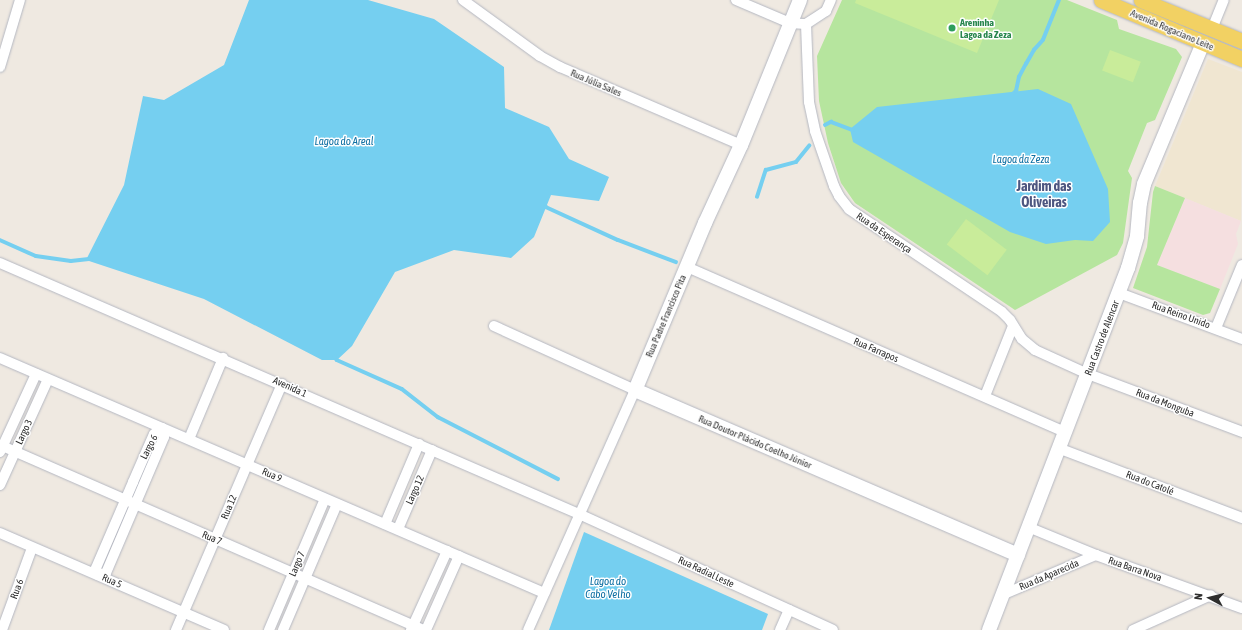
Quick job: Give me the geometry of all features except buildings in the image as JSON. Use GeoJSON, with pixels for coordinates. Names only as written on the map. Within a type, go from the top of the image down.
{"type":"FeatureCollection","features":[{"type":"Feature","properties":{"kind":"main road","name":"Avenida Rogaciano Leite"},"geometry":{"type":"LineString","coordinates":[[1101,0],[1242,59]]}},
{"type":"Feature","properties":{"kind":"main road","name":"Avenida Rogaciano Leite"},"geometry":{"type":"LineString","coordinates":[[1150,2],[1242,41]]}},
{"type":"Feature","properties":{"kind":"street"},"geometry":{"type":"LineString","coordinates":[[0,67],[20,0]]}},
{"type":"Feature","properties":{"kind":"street","name":"Rua Júlia Sales"},"geometry":{"type":"LineString","coordinates":[[463,0],[540,56],[560,67],[741,145]]}},
{"type":"Feature","properties":{"kind":"street"},"geometry":{"type":"LineString","coordinates":[[736,0],[790,23],[806,24],[826,11],[831,0]]}},
{"type":"Feature","properties":{"kind":"street","name":"Rua Padre Francisco Pita"},"geometry":{"type":"LineString","coordinates":[[528,630],[635,390],[741,145],[800,0]]}},
{"type":"Feature","properties":{"kind":"street"},"geometry":{"type":"LineString","coordinates":[[1212,29],[1224,0]]}},
{"type":"Feature","properties":{"kind":"street","name":"Rua da Esperança"},"geometry":{"type":"LineString","coordinates":[[806,24],[809,102],[819,146],[839,196],[850,209],[990,304],[1010,320],[1022,339],[1035,350],[1088,374]]}},
{"type":"Feature","properties":{"kind":"street","name":"Rua Castro de Alencar"},"geometry":{"type":"LineString","coordinates":[[989,630],[1134,253],[1140,203],[1144,184],[1203,43]]}},
{"type":"Feature","properties":{"kind":"street","name":"Avenida 1"},"geometry":{"type":"LineString","coordinates":[[0,263],[223,358],[579,514]]}},
{"type":"Feature","properties":{"kind":"street"},"geometry":{"type":"LineString","coordinates":[[1216,328],[1242,265]]}},
{"type":"Feature","properties":{"kind":"street","name":"Rua Farrapos"},"geometry":{"type":"LineString","coordinates":[[687,267],[1065,432]]}},
{"type":"Feature","properties":{"kind":"street","name":"Rua Reino Unido"},"geometry":{"type":"LineString","coordinates":[[1119,293],[1242,339]]}},
{"type":"Feature","properties":{"kind":"street","name":"Rua Doutor Plácido Coelho Júnior"},"geometry":{"type":"LineString","coordinates":[[494,326],[635,390],[1018,555]]}},
{"type":"Feature","properties":{"kind":"street"},"geometry":{"type":"LineString","coordinates":[[985,396],[1014,326]]}},
{"type":"Feature","properties":{"kind":"street","name":"Rua 9"},"geometry":{"type":"LineString","coordinates":[[0,358],[544,593]]}},
{"type":"Feature","properties":{"kind":"street"},"geometry":{"type":"LineString","coordinates":[[189,439],[223,358]]}},
{"type":"Feature","properties":{"kind":"street","name":"Largo 3"},"geometry":{"type":"LineString","coordinates":[[1,448],[36,374]]}},
{"type":"Feature","properties":{"kind":"street","name":"Rua da Monguba"},"geometry":{"type":"LineString","coordinates":[[1088,374],[1242,432]]}},
{"type":"Feature","properties":{"kind":"street","name":"Largo 3"},"geometry":{"type":"LineString","coordinates":[[0,485],[48,379]]}},
{"type":"Feature","properties":{"kind":"street","name":"Rua 12"},"geometry":{"type":"LineString","coordinates":[[176,630],[282,384]]}},
{"type":"Feature","properties":{"kind":"street","name":"Largo 6"},"geometry":{"type":"LineString","coordinates":[[162,428],[164,437],[106,572],[98,575],[96,568],[154,434],[162,428]]}},
{"type":"Feature","properties":{"kind":"street","name":"Largo 12"},"geometry":{"type":"LineString","coordinates":[[385,524],[419,444]]}},
{"type":"Feature","properties":{"kind":"street","name":"Rua 7"},"geometry":{"type":"LineString","coordinates":[[1,448],[15,452],[305,578],[412,628],[425,630]]}},
{"type":"Feature","properties":{"kind":"street","name":"Rua do Catolé"},"geometry":{"type":"LineString","coordinates":[[1058,448],[1242,518]]}},
{"type":"Feature","properties":{"kind":"street","name":"Largo 12"},"geometry":{"type":"LineString","coordinates":[[398,530],[432,450]]}},
{"type":"Feature","properties":{"kind":"street","name":"Largo 7"},"geometry":{"type":"LineString","coordinates":[[270,630],[324,499]]}},
{"type":"Feature","properties":{"kind":"street","name":"Largo 7"},"geometry":{"type":"LineString","coordinates":[[283,630],[337,504]]}},
{"type":"Feature","properties":{"kind":"street","name":"Rua Radial Leste"},"geometry":{"type":"LineString","coordinates":[[579,514],[833,630]]}},
{"type":"Feature","properties":{"kind":"street","name":"Rua Barra Nova"},"geometry":{"type":"LineString","coordinates":[[1028,528],[1096,555],[1210,595],[1242,608]]}},
{"type":"Feature","properties":{"kind":"street","name":"Rua 5"},"geometry":{"type":"LineString","coordinates":[[0,533],[224,630]]}},
{"type":"Feature","properties":{"kind":"street","name":"Rua 6"},"geometry":{"type":"LineString","coordinates":[[1,630],[32,548]]}},
{"type":"Feature","properties":{"kind":"street"},"geometry":{"type":"LineString","coordinates":[[412,628],[447,551]]}},
{"type":"Feature","properties":{"kind":"street","name":"Rua da Aparecida"},"geometry":{"type":"LineString","coordinates":[[1002,595],[1096,555]]}},
{"type":"Feature","properties":{"kind":"street"},"geometry":{"type":"LineString","coordinates":[[425,630],[460,556]]}},
{"type":"Feature","properties":{"kind":"street"},"geometry":{"type":"LineString","coordinates":[[1133,630],[1210,595]]}},
{"type":"Feature","properties":{"kind":"street"},"geometry":{"type":"LineString","coordinates":[[780,630],[789,610]]}},
{"type":"Feature","properties":{"kind":"shaded area"},"geometry":{"type":"Polygon","coordinates":[[[1208,59],[1242,72],[1241,221],[1155,186],[1208,59]]]}},
{"type":"Feature","properties":{"kind":"shaded area"},"geometry":{"type":"Polygon","coordinates":[[[1185,198],[1241,221],[1236,234],[1238,244],[1220,289],[1157,265],[1185,198]]]}},
{"type":"Feature","properties":{"kind":"green space"},"geometry":{"type":"Polygon","coordinates":[[[842,0],[1067,0],[1117,20],[1119,29],[1176,49],[1182,57],[1155,120],[1147,123],[1128,171],[1132,178],[1123,243],[1117,255],[1015,310],[855,203],[841,183],[828,143],[819,101],[817,56],[842,0]]]}},
{"type":"Feature","properties":{"kind":"green space","name":"Areninha Lagoa da Zeza"},"geometry":{"type":"Polygon","coordinates":[[[856,0],[999,0],[977,53],[855,3],[856,0]]]}},
{"type":"Feature","properties":{"kind":"green space"},"geometry":{"type":"Polygon","coordinates":[[[1110,50],[1141,62],[1133,82],[1102,71],[1110,50]]]}},
{"type":"Feature","properties":{"kind":"green space"},"geometry":{"type":"Polygon","coordinates":[[[1155,186],[1185,198],[1157,265],[1220,289],[1210,313],[1203,315],[1133,288],[1147,247],[1153,192],[1155,186]]]}},
{"type":"Feature","properties":{"kind":"green space"},"geometry":{"type":"Polygon","coordinates":[[[966,219],[1007,250],[987,275],[947,245],[966,219]]]}},
{"type":"Feature","properties":{"kind":"water","name":"Lagoa do Areal"},"geometry":{"type":"Polygon","coordinates":[[[249,0],[368,0],[434,19],[504,67],[505,108],[549,127],[569,159],[609,177],[599,201],[551,195],[534,237],[511,258],[454,250],[395,272],[352,346],[337,360],[322,360],[204,299],[86,260],[124,185],[143,96],[164,100],[224,65],[249,0]]]}},
{"type":"Feature","properties":{"kind":"water","name":"Lagoa da Zeza"},"geometry":{"type":"Polygon","coordinates":[[[1038,89],[1071,104],[1108,189],[1110,222],[1093,241],[1075,240],[1046,244],[1010,232],[853,142],[850,129],[877,107],[1038,89]]]}},
{"type":"Feature","properties":{"kind":"water","name":"Lagoa do Cabo Velho"},"geometry":{"type":"Polygon","coordinates":[[[584,532],[768,614],[762,630],[549,630],[584,532]]]}},
{"type":"Feature","properties":{"kind":"waterway"},"geometry":{"type":"LineString","coordinates":[[1014,93],[1016,91],[1019,77],[1026,64],[1034,50],[1043,40],[1059,0]]}},
{"type":"Feature","properties":{"kind":"waterway"},"geometry":{"type":"LineString","coordinates":[[825,125],[831,122],[853,130]]}},
{"type":"Feature","properties":{"kind":"waterway"},"geometry":{"type":"LineString","coordinates":[[757,197],[766,170],[796,162],[809,146]]}},
{"type":"Feature","properties":{"kind":"waterway"},"geometry":{"type":"LineString","coordinates":[[542,208],[546,207],[618,240],[676,262]]}},
{"type":"Feature","properties":{"kind":"waterway"},"geometry":{"type":"LineString","coordinates":[[0,240],[36,256],[71,261],[91,259]]}},
{"type":"Feature","properties":{"kind":"waterway"},"geometry":{"type":"LineString","coordinates":[[335,356],[337,360],[402,389],[438,417],[558,479]]}},
{"type":"Feature","properties":{"kind":"place","name":"Areninha Lagoa da Zeza"},"geometry":{"type":"Point","coordinates":[952,28]}},
{"type":"Feature","properties":{"kind":"district","name":"Jardim das Oliveiras"},"geometry":{"type":"Point","coordinates":[1044,194]}}]}
